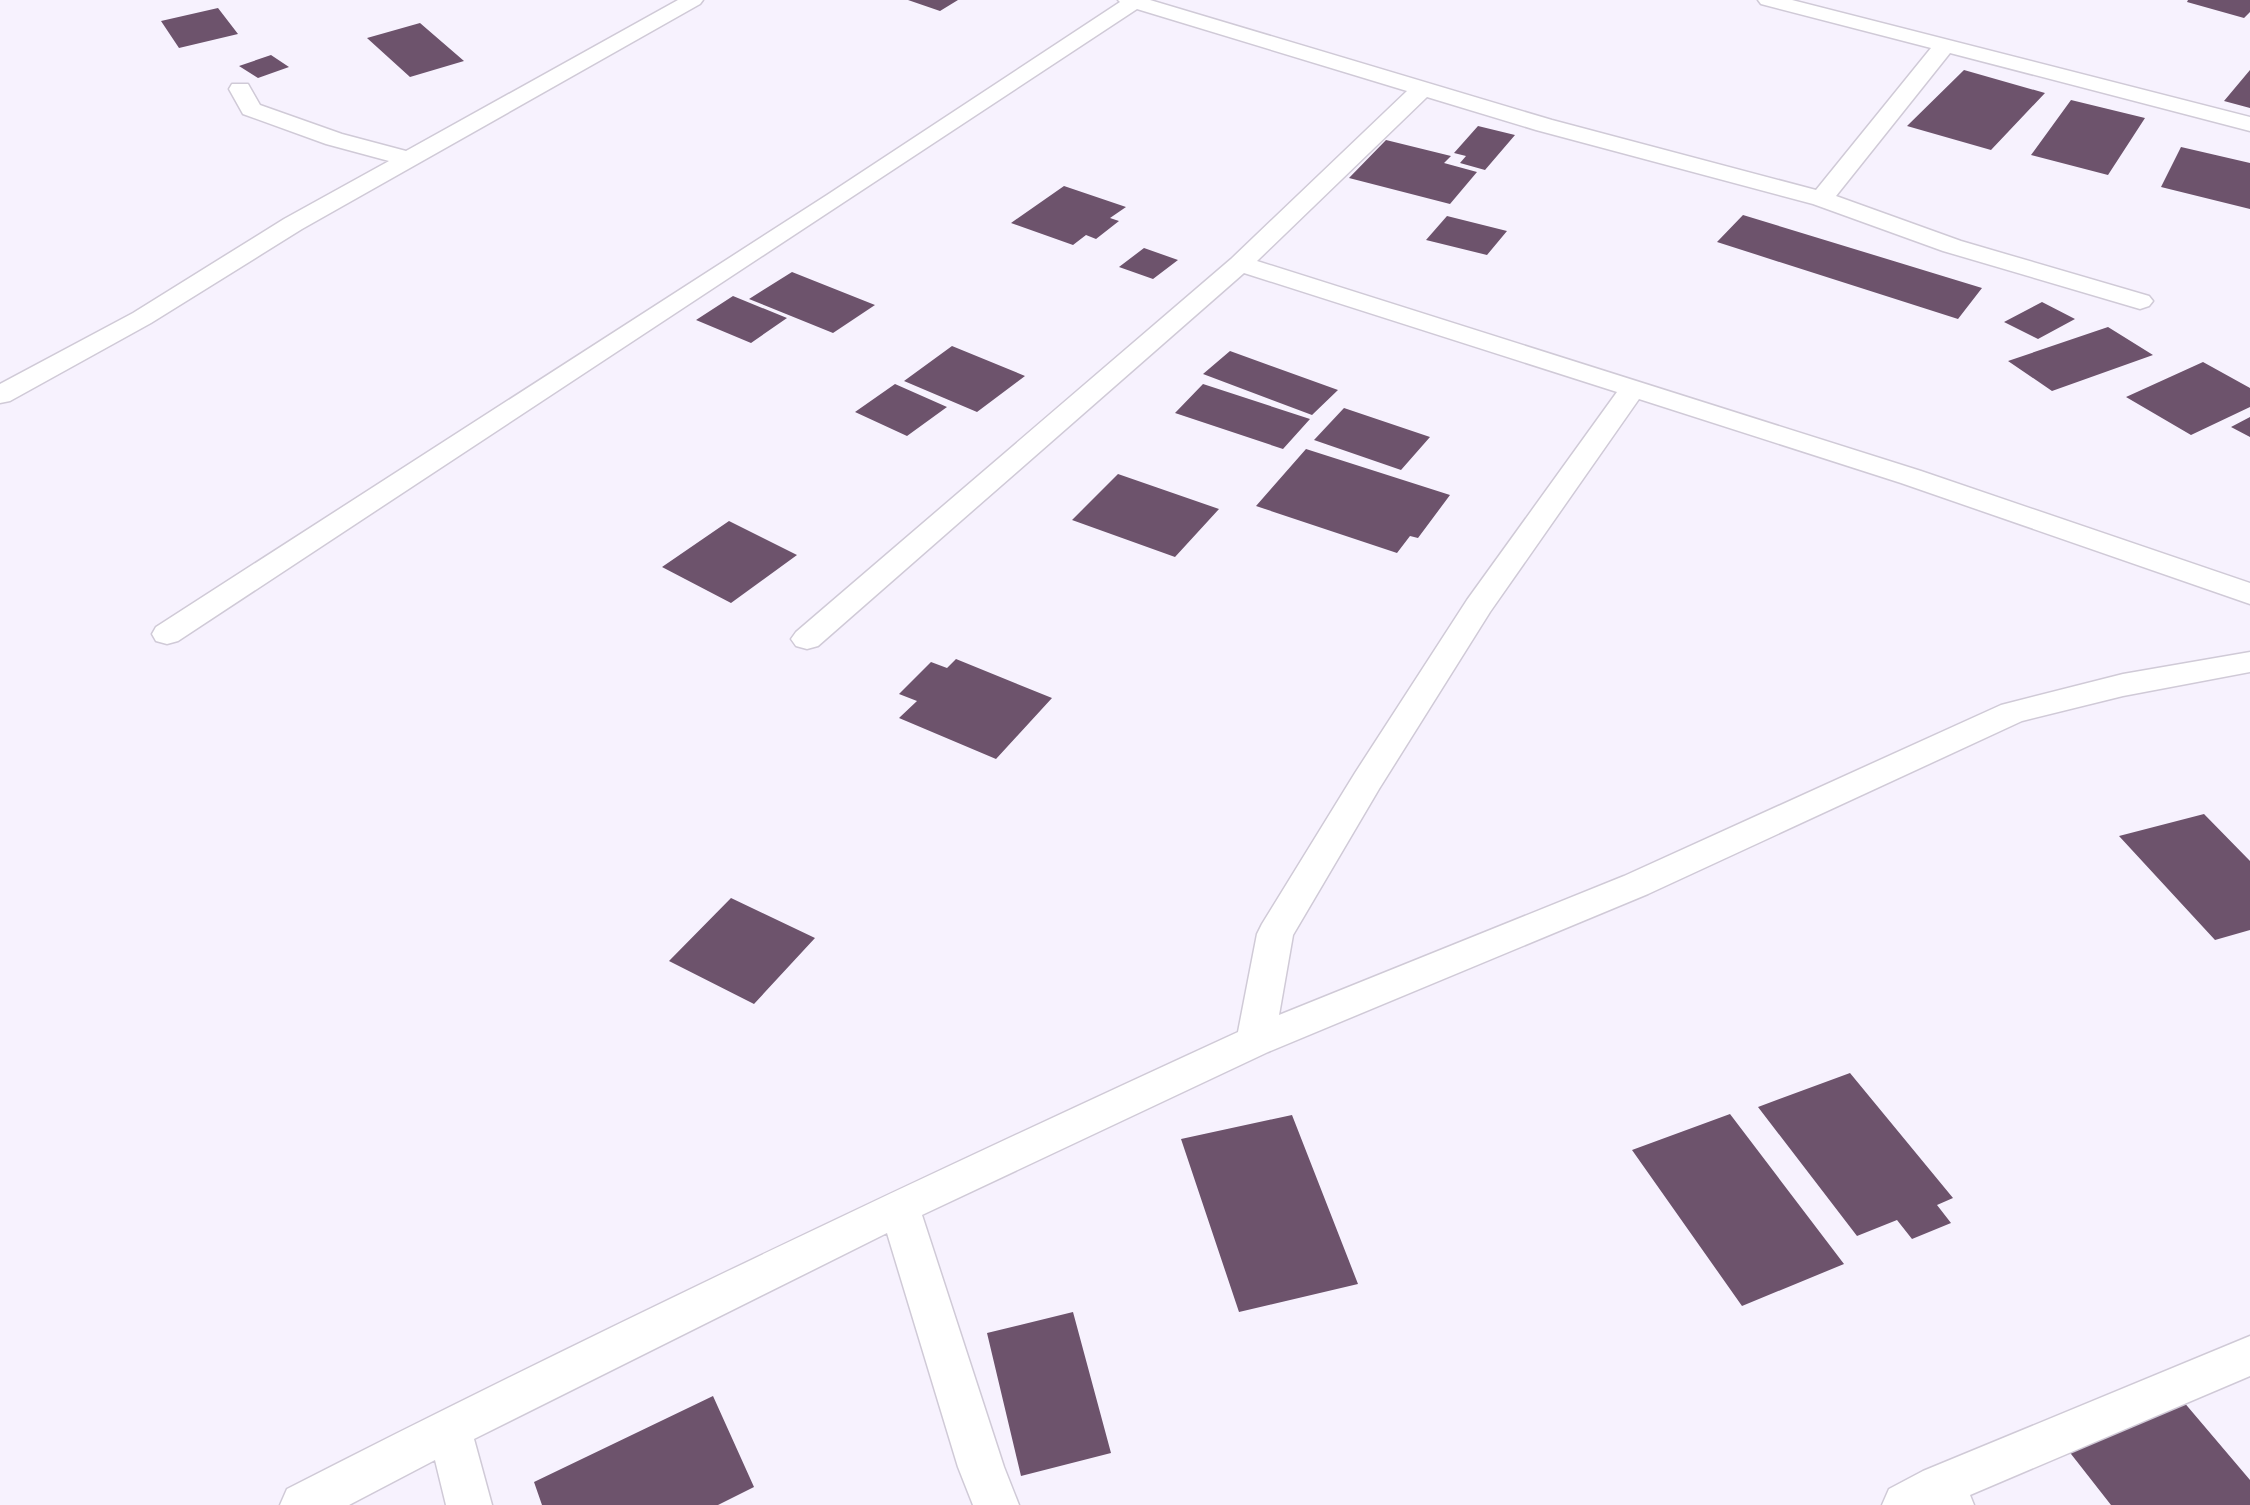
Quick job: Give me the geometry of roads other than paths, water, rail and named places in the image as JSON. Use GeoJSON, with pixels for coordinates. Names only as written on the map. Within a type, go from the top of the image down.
{"type":"FeatureCollection","features":[{"type":"Feature","properties":{"kind":"street"},"geometry":{"type":"LineString","coordinates":[[0,395],[142,318],[293,224],[693,0]]}},
{"type":"Feature","properties":{"kind":"street"},"geometry":{"type":"LineString","coordinates":[[1768,0],[2250,124]]}},
{"type":"Feature","properties":{"kind":"street"},"geometry":{"type":"LineString","coordinates":[[167,634],[815,213],[1131,1],[1544,125],[1821,199],[1952,246],[2140,301]]}},
{"type":"Feature","properties":{"kind":"street"},"geometry":{"type":"LineString","coordinates":[[1821,199],[1946,44]]}},
{"type":"Feature","properties":{"kind":"street"},"geometry":{"type":"LineString","coordinates":[[807,639],[1240,264],[1423,88]]}},
{"type":"Feature","properties":{"kind":"street"},"geometry":{"type":"LineString","coordinates":[[240,89],[251,109],[334,139],[409,159]]}},
{"type":"Feature","properties":{"kind":"street"},"geometry":{"type":"LineString","coordinates":[[1240,264],[1911,477],[2250,594]]}},
{"type":"Feature","properties":{"kind":"street"},"geometry":{"type":"LineString","coordinates":[[1255,1041],[1275,934],[1367,781],[1472,617],[1632,390]]}},
{"type":"Feature","properties":{"kind":"street"},"geometry":{"type":"LineString","coordinates":[[303,1505],[450,1429],[899,1207],[1255,1041],[1636,885],[2012,713],[2123,685],[2250,662]]}},
{"type":"Feature","properties":{"kind":"street"},"geometry":{"type":"LineString","coordinates":[[899,1207],[981,1467],[996,1505]]}},
{"type":"Feature","properties":{"kind":"street"},"geometry":{"type":"LineString","coordinates":[[1932,1499],[2250,1356]]}},
{"type":"Feature","properties":{"kind":"street"},"geometry":{"type":"LineString","coordinates":[[450,1429],[469,1505]]}}]}
